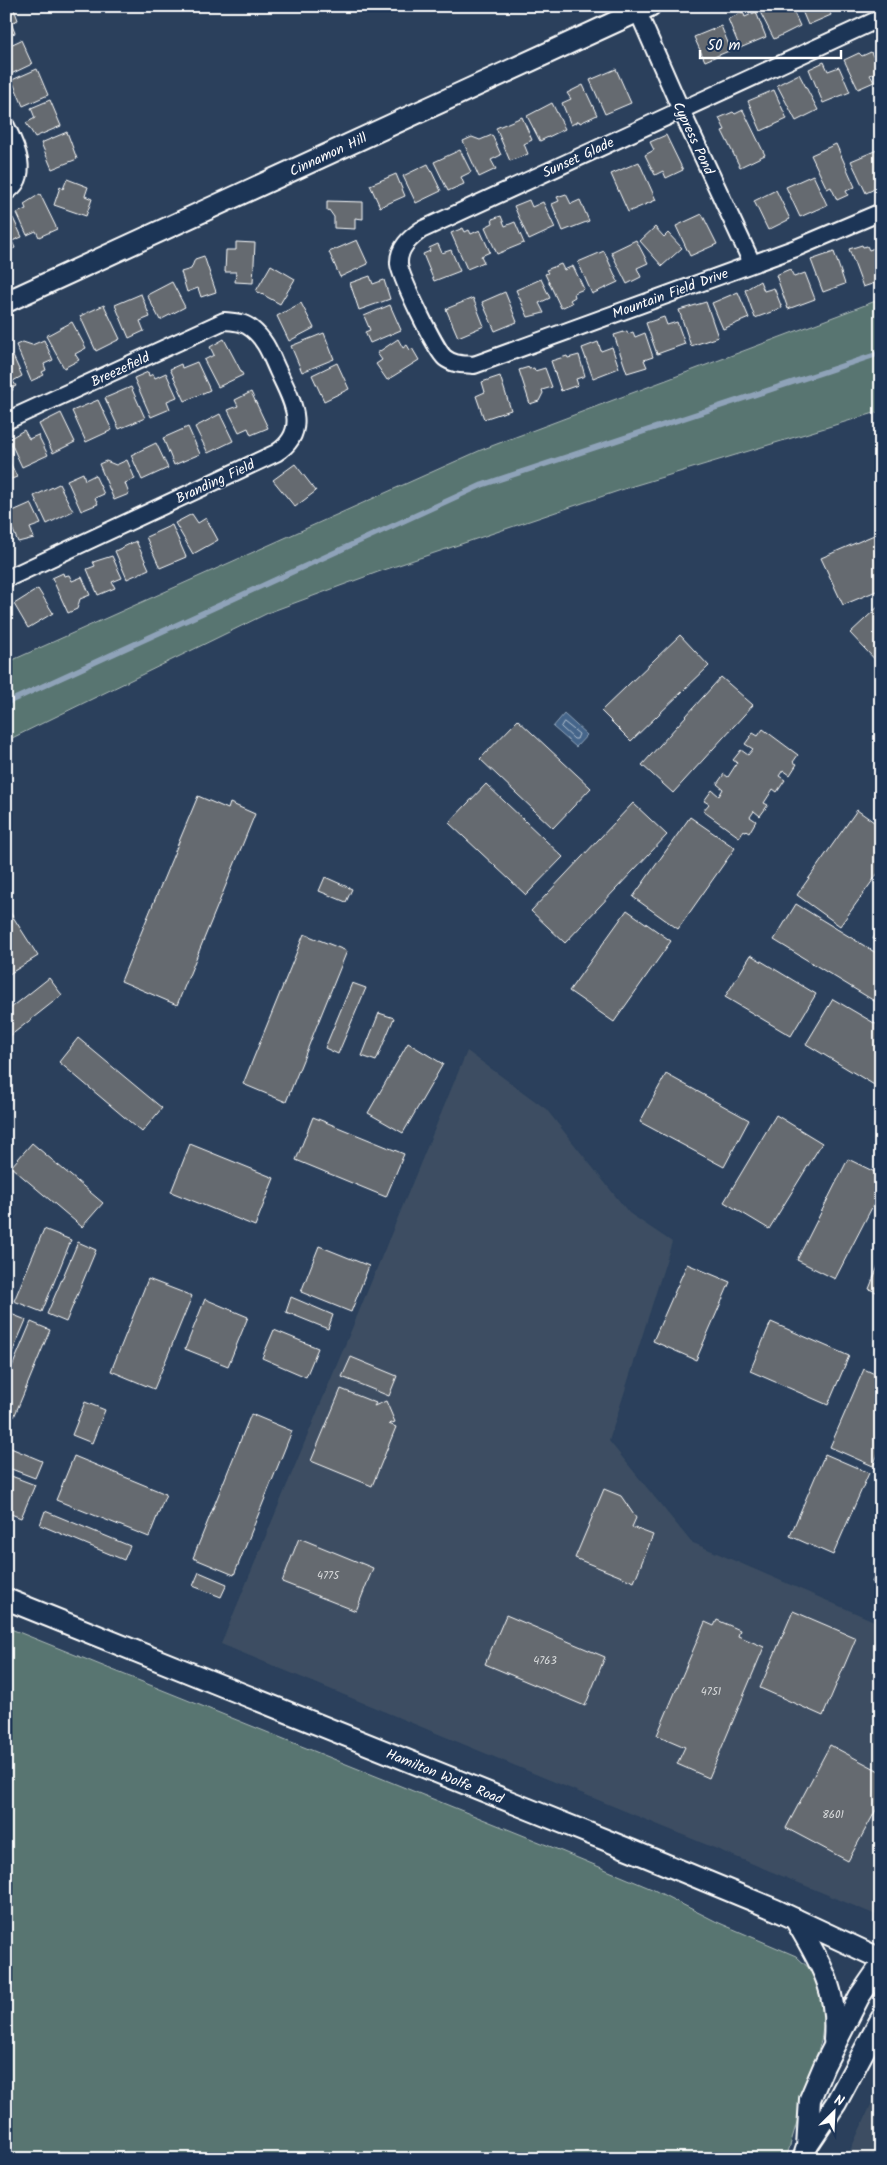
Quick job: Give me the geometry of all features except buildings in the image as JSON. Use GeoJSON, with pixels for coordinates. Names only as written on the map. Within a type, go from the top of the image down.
{"type":"FeatureCollection","features":[{"type":"Feature","properties":{"kind":"street","name":"Cypress Pond"},"geometry":{"type":"LineString","coordinates":[[644,9],[681,110],[752,263]]}},
{"type":"Feature","properties":{"kind":"street","name":"Cinnamon Hill"},"geometry":{"type":"LineString","coordinates":[[6,302],[644,9]]}},
{"type":"Feature","properties":{"kind":"street","name":"Sunset Glade"},"geometry":{"type":"LineString","coordinates":[[456,364],[439,354],[403,278],[399,264],[401,253],[412,236],[421,230],[881,18]]}},
{"type":"Feature","properties":{"kind":"street"},"geometry":{"type":"LineString","coordinates":[[6,126],[18,156],[21,172],[17,182],[6,192]]}},
{"type":"Feature","properties":{"kind":"street","name":"Mountain Field Drive"},"geometry":{"type":"LineString","coordinates":[[456,364],[474,365],[494,358],[796,248],[881,212]]}},
{"type":"Feature","properties":{"kind":"street","name":"Breezefield"},"geometry":{"type":"LineString","coordinates":[[6,421],[224,321],[234,322]]}},
{"type":"Feature","properties":{"kind":"street","name":"Branding Field"},"geometry":{"type":"LineString","coordinates":[[6,579],[282,449],[292,436],[296,423],[294,406],[263,340],[243,323],[234,322]]}},
{"type":"Feature","properties":{"kind":"street","name":"Hamilton Wolfe Road"},"geometry":{"type":"LineString","coordinates":[[6,1599],[625,1848],[795,1919],[881,1960]]}},
{"type":"Feature","properties":{"kind":"street"},"geometry":{"type":"LineString","coordinates":[[795,1919],[824,1970],[830,1985],[836,2019],[834,2047]]}},
{"type":"Feature","properties":{"kind":"street"},"geometry":{"type":"LineString","coordinates":[[805,2153],[810,2099],[859,1997],[881,1966]]}},
{"type":"Feature","properties":{"kind":"street"},"geometry":{"type":"LineString","coordinates":[[805,2153],[836,2103],[881,2020]]}},
{"type":"Feature","properties":{"kind":"street"},"geometry":{"type":"LineString","coordinates":[[864,2050],[881,2039]]}},
{"type":"Feature","properties":{"kind":"shaded area"},"geometry":{"type":"Polygon","coordinates":[[[467,1051],[546,1109],[629,1213],[672,1242],[609,1441],[691,1542],[881,1624],[881,1917],[221,1644],[467,1051]]]}},
{"type":"Feature","properties":{"kind":"shaded area"},"geometry":{"type":"Polygon","coordinates":[[[881,2083],[881,2159],[847,2159],[848,2155],[881,2083]]]}},
{"type":"Feature","properties":{"kind":"green space"},"geometry":{"type":"Polygon","coordinates":[[[881,299],[881,411],[633,486],[378,572],[270,612],[6,741],[6,663],[481,450],[881,299]]]}},
{"type":"Feature","properties":{"kind":"green space"},"geometry":{"type":"Polygon","coordinates":[[[6,1627],[542,1843],[652,1889],[717,1922],[796,1956],[813,1972],[820,1986],[824,2019],[821,2041],[786,2159],[6,2159],[6,1627]]]}},
{"type":"Feature","properties":{"kind":"water"},"geometry":{"type":"Polygon","coordinates":[[[564,714],[587,735],[576,747],[553,727],[564,714]]]}},
{"type":"Feature","properties":{"kind":"waterway"},"geometry":{"type":"LineString","coordinates":[[6,703],[482,485],[881,353]]}}]}
